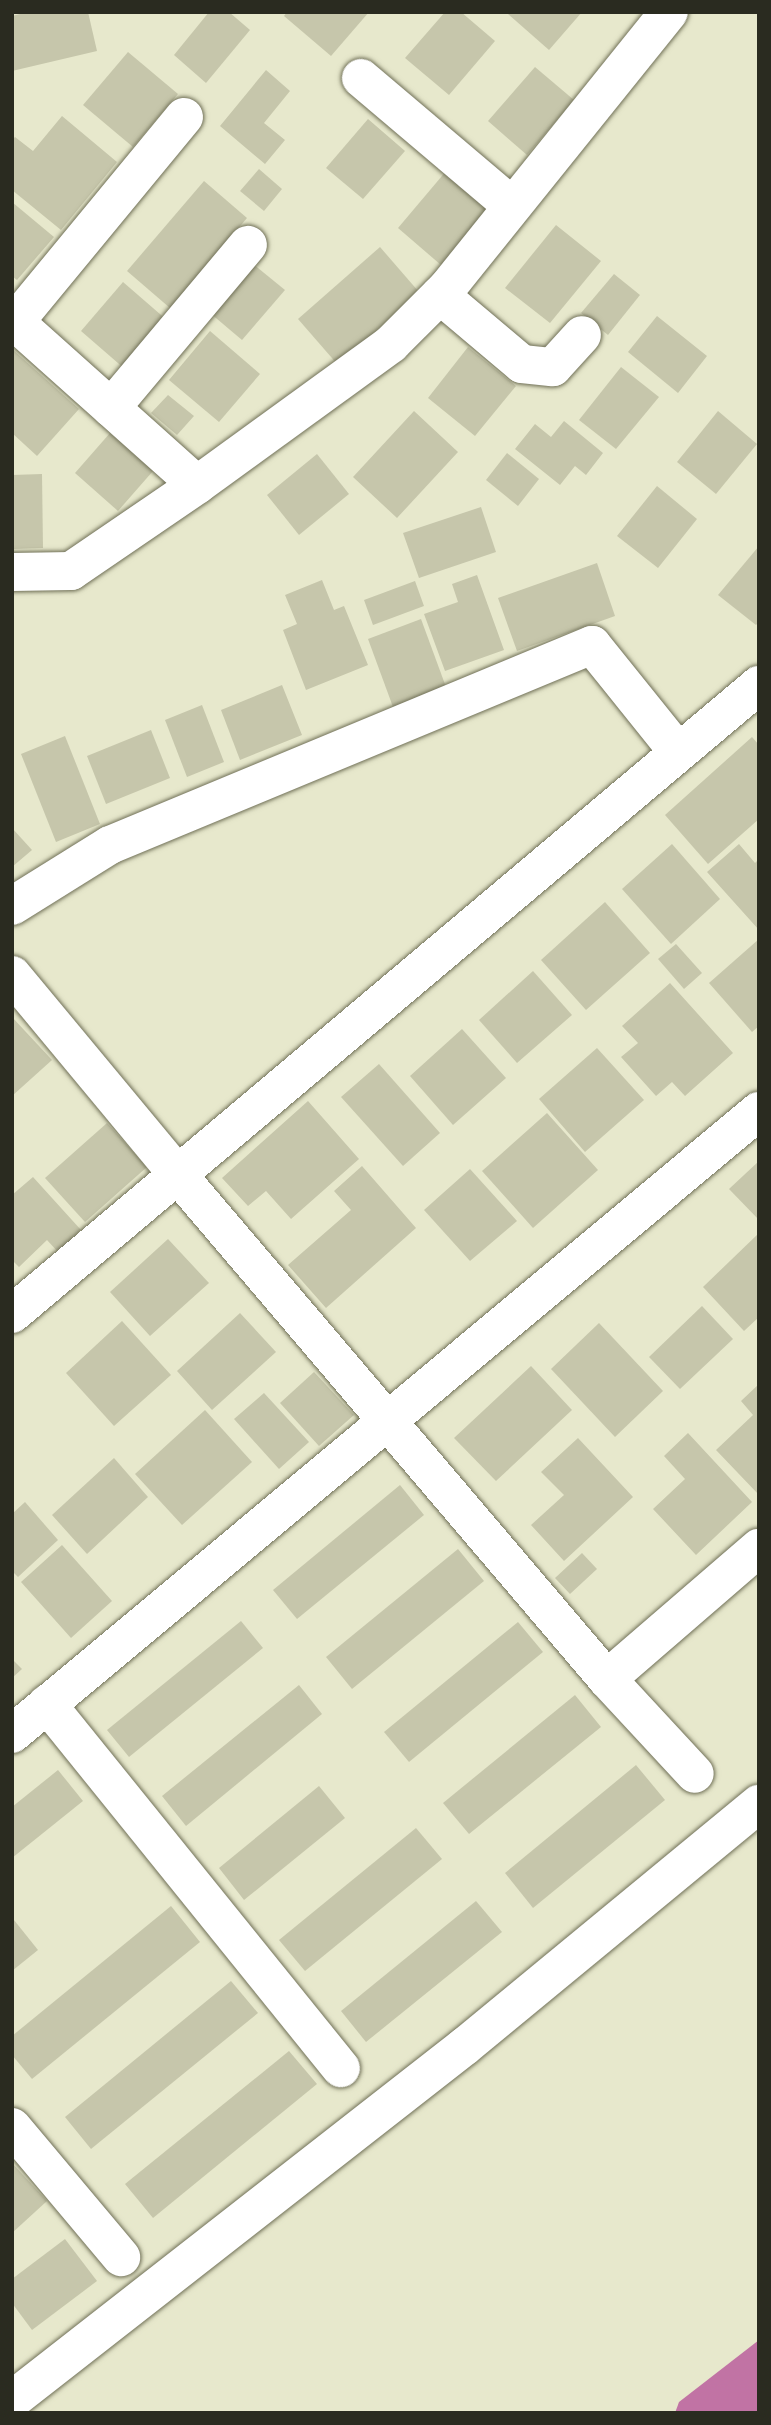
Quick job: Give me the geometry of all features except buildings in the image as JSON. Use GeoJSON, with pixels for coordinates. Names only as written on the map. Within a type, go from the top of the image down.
{"type":"FeatureCollection","features":[{"type":"Feature","properties":{"kind":"street"},"geometry":{"type":"LineString","coordinates":[[12,572],[71,571],[197,485],[391,344],[440,295],[669,12]]}},
{"type":"Feature","properties":{"kind":"street"},"geometry":{"type":"LineString","coordinates":[[361,78],[513,206]]}},
{"type":"Feature","properties":{"kind":"street"},"geometry":{"type":"LineString","coordinates":[[184,117],[15,322],[197,485]]}},
{"type":"Feature","properties":{"kind":"street"},"geometry":{"type":"LineString","coordinates":[[111,408],[248,245]]}},
{"type":"Feature","properties":{"kind":"street"},"geometry":{"type":"LineString","coordinates":[[440,295],[522,364],[553,367],[582,335]]}},
{"type":"Feature","properties":{"kind":"street"},"geometry":{"type":"LineString","coordinates":[[12,906],[110,845],[592,645],[678,752]]}},
{"type":"Feature","properties":{"kind":"street"},"geometry":{"type":"LineString","coordinates":[[12,1314],[678,752],[757,691]]}},
{"type":"Feature","properties":{"kind":"street"},"geometry":{"type":"LineString","coordinates":[[12,975],[178,1175],[607,1679],[695,1774]]}},
{"type":"Feature","properties":{"kind":"street"},"geometry":{"type":"LineString","coordinates":[[12,1734],[759,1111]]}},
{"type":"Feature","properties":{"kind":"street"},"geometry":{"type":"LineString","coordinates":[[607,1679],[759,1548]]}},
{"type":"Feature","properties":{"kind":"street"},"geometry":{"type":"LineString","coordinates":[[47,1704],[341,2068]]}},
{"type":"Feature","properties":{"kind":"street"},"geometry":{"type":"LineString","coordinates":[[12,2400],[465,2046],[759,1804]]}},
{"type":"Feature","properties":{"kind":"street"},"geometry":{"type":"LineString","coordinates":[[12,2127],[121,2258]]}},
{"type":"Feature","properties":{"kind":"shaded area"},"geometry":{"type":"Polygon","coordinates":[[[759,2340],[759,2413],[675,2413],[679,2402],[759,2340]]]}}]}
